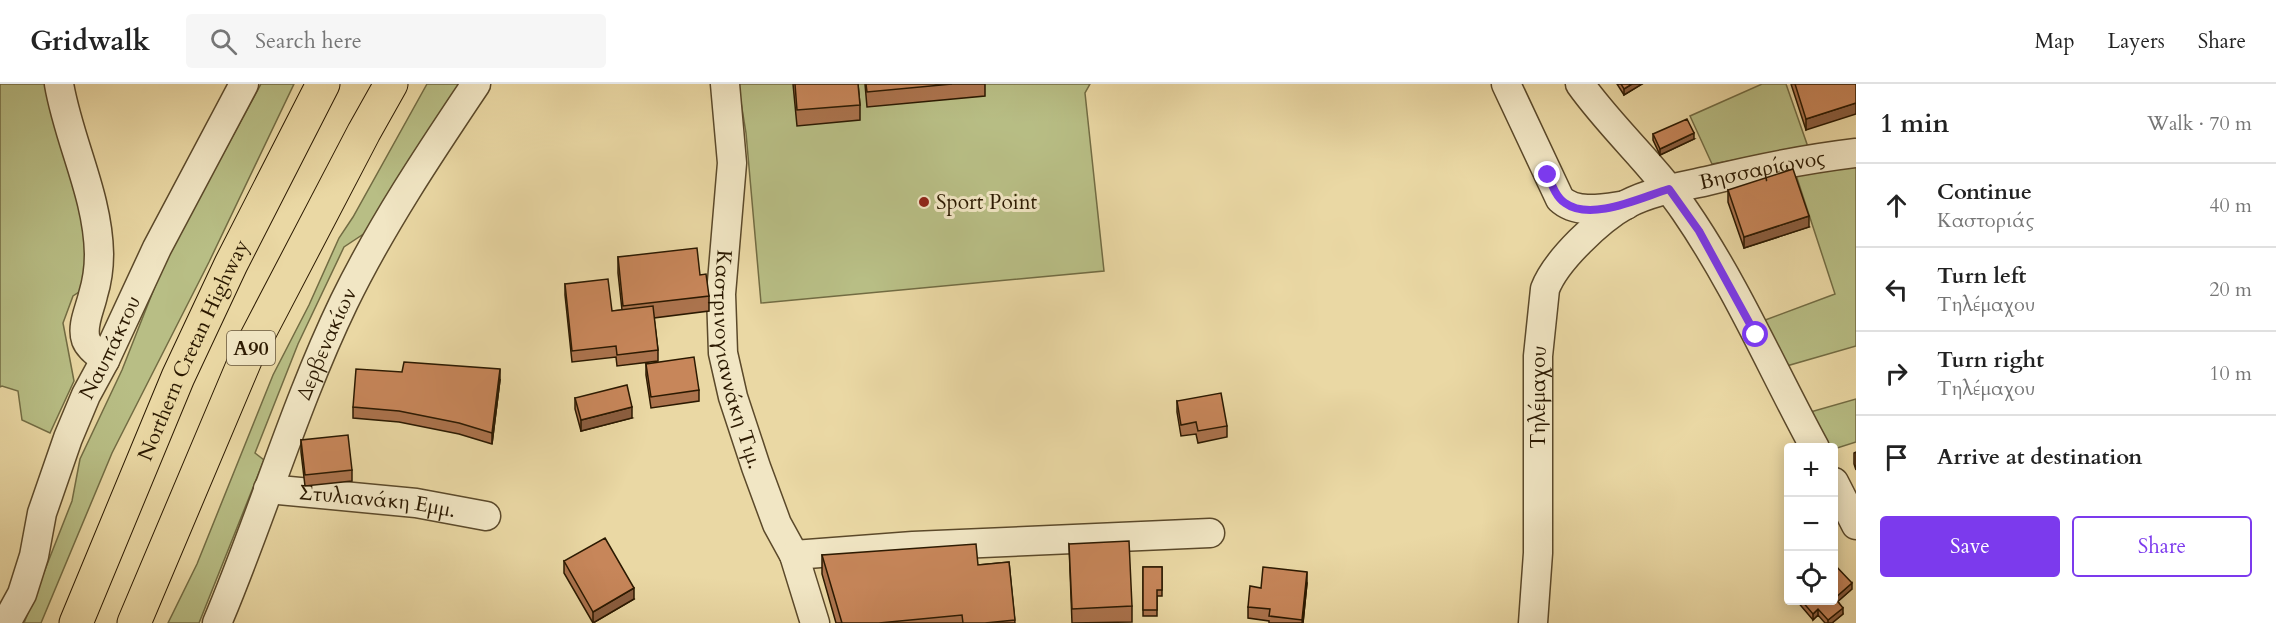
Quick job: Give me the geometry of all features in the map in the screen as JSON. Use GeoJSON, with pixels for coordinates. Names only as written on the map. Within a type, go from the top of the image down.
{"type":"FeatureCollection","features":[{"type":"Feature","properties":{"kind":"highway","name":"Northern Cretan Highway"},"geometry":{"type":"LineString","coordinates":[[76,623],[178,377],[231,264],[323,84]]}},
{"type":"Feature","properties":{"kind":"highway","name":"Α90"},"geometry":{"type":"LineString","coordinates":[[134,623],[246,358],[391,84]]}},
{"type":"Feature","properties":{"kind":"street"},"geometry":{"type":"LineString","coordinates":[[59,84],[71,136],[91,197],[98,241],[98,269],[87,317],[85,339],[105,360]]}},
{"type":"Feature","properties":{"kind":"street","name":"Ναυπάκτου"},"geometry":{"type":"LineString","coordinates":[[6,623],[22,594],[34,556],[42,513],[68,438],[86,395],[105,360],[157,248],[244,84]]}},
{"type":"Feature","properties":{"kind":"street","name":"Δερβενακίων"},"geometry":{"type":"LineString","coordinates":[[217,623],[305,390],[345,300],[393,213],[476,84]]}},
{"type":"Feature","properties":{"kind":"street","name":"Καστρινογιαννάκη Τιμ."},"geometry":{"type":"LineString","coordinates":[[725,84],[732,163],[721,294],[723,353],[733,397],[756,467],[777,524],[794,555],[815,623]]}},
{"type":"Feature","properties":{"kind":"street","name":"Τηλέμαχου"},"geometry":{"type":"LineString","coordinates":[[1506,84],[1560,199],[1571,206],[1580,208],[1626,205],[1669,189]]}},
{"type":"Feature","properties":{"kind":"street"},"geometry":{"type":"LineString","coordinates":[[1580,84],[1609,122],[1669,189],[1699,231],[1813,443]]}},
{"type":"Feature","properties":{"kind":"street","name":"Βησσαρίωνος"},"geometry":{"type":"LineString","coordinates":[[1669,189],[1772,166],[1856,153]]}},
{"type":"Feature","properties":{"kind":"street","name":"Τηλέμαχου"},"geometry":{"type":"LineString","coordinates":[[1533,623],[1538,553],[1538,356],[1545,289],[1558,264],[1572,249],[1626,205]]}},
{"type":"Feature","properties":{"kind":"street","name":"Στυλιανάκη Εμμ."},"geometry":{"type":"LineString","coordinates":[[268,489],[416,503],[486,516]]}},
{"type":"Feature","properties":{"kind":"street"},"geometry":{"type":"LineString","coordinates":[[1838,491],[1856,525]]}},
{"type":"Feature","properties":{"kind":"street"},"geometry":{"type":"LineString","coordinates":[[794,555],[913,546],[1210,533]]}},
{"type":"Feature","properties":{"kind":"green space"},"geometry":{"type":"Polygon","coordinates":[[[0,84],[49,84],[86,217],[85,288],[73,296],[63,323],[74,381],[50,433],[22,420],[18,391],[0,387],[0,84]]]}},
{"type":"Feature","properties":{"kind":"green space"},"geometry":{"type":"Polygon","coordinates":[[[261,84],[294,84],[209,262],[112,453],[41,623],[24,623],[72,501],[80,459],[122,370],[174,238],[261,84]]]}},
{"type":"Feature","properties":{"kind":"green space"},"geometry":{"type":"Polygon","coordinates":[[[427,84],[460,84],[371,229],[344,247],[298,344],[255,453],[264,460],[199,623],[168,623],[197,564],[273,375],[309,305],[339,238],[427,84]]]}},
{"type":"Feature","properties":{"kind":"green space","name":"Sport Point"},"geometry":{"type":"Polygon","coordinates":[[[738,84],[1090,84],[1085,93],[1104,271],[761,303],[746,133],[738,84]]]}},
{"type":"Feature","properties":{"kind":"green space"},"geometry":{"type":"Polygon","coordinates":[[[1762,84],[1786,84],[1808,147],[1712,164],[1690,116],[1762,84]]]}},
{"type":"Feature","properties":{"kind":"green space"},"geometry":{"type":"Polygon","coordinates":[[[1856,166],[1856,346],[1783,367],[1760,322],[1835,294],[1796,175],[1856,166]]]}},
{"type":"Feature","properties":{"kind":"green space"},"geometry":{"type":"Polygon","coordinates":[[[1856,399],[1856,442],[1838,448],[1838,443],[1823,443],[1807,413],[1856,399]]]}},
{"type":"Feature","properties":{"kind":"building"},"geometry":{"type":"Polygon","coordinates":[[[795,84],[858,84],[860,105],[797,110],[795,84]]]}},
{"type":"Feature","properties":{"kind":"building"},"geometry":{"type":"Polygon","coordinates":[[[866,84],[952,84],[867,92],[866,84]]]}},
{"type":"Feature","properties":{"kind":"building"},"geometry":{"type":"Polygon","coordinates":[[[1621,84],[1632,84],[1624,89],[1621,84]]]}},
{"type":"Feature","properties":{"kind":"building"},"geometry":{"type":"Polygon","coordinates":[[[1795,84],[1856,84],[1856,103],[1806,119],[1795,84]]]}},
{"type":"Feature","properties":{"kind":"building"},"geometry":{"type":"Polygon","coordinates":[[[1687,119],[1694,133],[1660,149],[1653,134],[1687,119]]]}},
{"type":"Feature","properties":{"kind":"building"},"geometry":{"type":"Polygon","coordinates":[[[1793,169],[1809,216],[1744,237],[1728,190],[1793,169]]]}},
{"type":"Feature","properties":{"kind":"building"},"geometry":{"type":"Polygon","coordinates":[[[697,248],[700,275],[706,274],[709,296],[623,306],[618,257],[697,248]]]}},
{"type":"Feature","properties":{"kind":"building"},"geometry":{"type":"Polygon","coordinates":[[[608,279],[612,311],[653,306],[658,350],[617,355],[616,346],[572,351],[565,284],[608,279]]]}},
{"type":"Feature","properties":{"kind":"building"},"geometry":{"type":"Polygon","coordinates":[[[694,357],[699,390],[651,397],[646,364],[694,357]]]}},
{"type":"Feature","properties":{"kind":"building"},"geometry":{"type":"Polygon","coordinates":[[[404,362],[500,369],[492,433],[459,423],[399,411],[353,407],[356,369],[402,372],[404,362]]]}},
{"type":"Feature","properties":{"kind":"building"},"geometry":{"type":"Polygon","coordinates":[[[627,385],[632,407],[581,420],[575,398],[627,385]]]}},
{"type":"Feature","properties":{"kind":"building"},"geometry":{"type":"Polygon","coordinates":[[[1221,393],[1227,426],[1198,431],[1196,422],[1181,425],[1177,401],[1221,393]]]}},
{"type":"Feature","properties":{"kind":"building"},"geometry":{"type":"Polygon","coordinates":[[[348,435],[352,470],[305,475],[301,440],[348,435]]]}},
{"type":"Feature","properties":{"kind":"building"},"geometry":{"type":"Polygon","coordinates":[[[605,538],[634,588],[593,612],[564,561],[605,538]]]}},
{"type":"Feature","properties":{"kind":"building"},"geometry":{"type":"Polygon","coordinates":[[[1129,541],[1132,606],[1072,609],[1069,544],[1129,541]]]}},
{"type":"Feature","properties":{"kind":"building"},"geometry":{"type":"Polygon","coordinates":[[[976,544],[978,565],[1009,562],[1015,620],[963,623],[962,615],[879,623],[842,623],[822,555],[976,544]]]}},
{"type":"Feature","properties":{"kind":"building"},"geometry":{"type":"Polygon","coordinates":[[[1143,567],[1162,567],[1162,590],[1157,590],[1157,610],[1143,610],[1143,567]]]}},
{"type":"Feature","properties":{"kind":"building"},"geometry":{"type":"Polygon","coordinates":[[[1263,567],[1307,572],[1302,620],[1269,616],[1270,609],[1248,607],[1250,586],[1261,588],[1263,567]]]}},
{"type":"Feature","properties":{"kind":"building"},"geometry":{"type":"Polygon","coordinates":[[[1838,568],[1852,583],[1838,595],[1838,568]]]}},
{"type":"Feature","properties":{"kind":"building"},"geometry":{"type":"Polygon","coordinates":[[[1838,602],[1843,608],[1828,620],[1818,609],[1813,614],[1805,605],[1838,605],[1838,602]]]}},
{"type":"Feature","properties":{"kind":"place","name":"Sport Point"},"geometry":{"type":"Point","coordinates":[924,202]}},
{"type":"Feature","properties":{"kind":"route"},"geometry":{"type":"LineString","coordinates":[[1548,175],[1560,199],[1566,204],[1580,208],[1626,205],[1669,189],[1699,231],[1756,335]]}}]}
